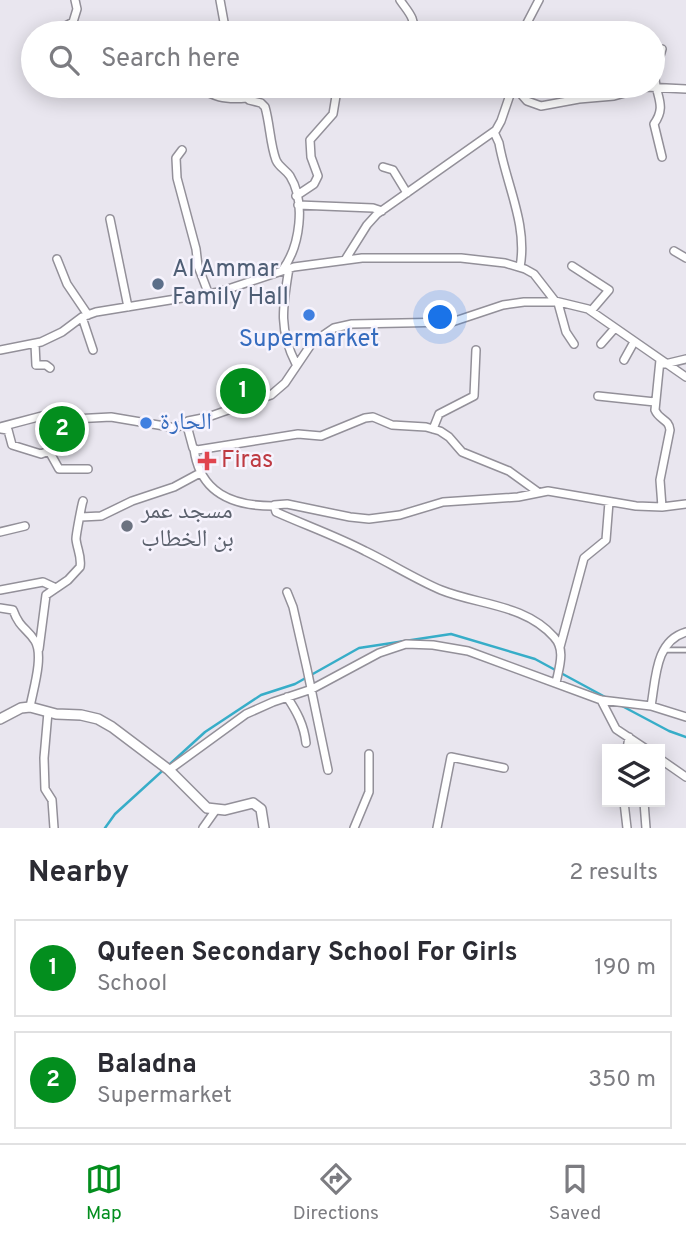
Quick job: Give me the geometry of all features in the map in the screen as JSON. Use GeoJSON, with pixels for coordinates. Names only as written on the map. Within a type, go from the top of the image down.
{"type":"FeatureCollection","features":[{"type":"Feature","properties":{"kind":"street"},"geometry":{"type":"LineString","coordinates":[[73,21],[77,9],[75,0]]}},
{"type":"Feature","properties":{"kind":"street"},"geometry":{"type":"LineString","coordinates":[[220,0],[224,21]]}},
{"type":"Feature","properties":{"kind":"street"},"geometry":{"type":"LineString","coordinates":[[400,0],[410,11],[414,21]]}},
{"type":"Feature","properties":{"kind":"street"},"geometry":{"type":"LineString","coordinates":[[528,21],[539,0]]}},
{"type":"Feature","properties":{"kind":"street"},"geometry":{"type":"LineString","coordinates":[[665,88],[686,89]]}},
{"type":"Feature","properties":{"kind":"street"},"geometry":{"type":"LineString","coordinates":[[218,98],[247,98],[265,107],[275,158],[292,179],[297,200],[298,237],[286,269],[282,321],[296,364]]}},
{"type":"Feature","properties":{"kind":"street"},"geometry":{"type":"LineString","coordinates":[[297,200],[314,184],[318,176],[310,157],[310,141],[333,114],[336,98]]}},
{"type":"Feature","properties":{"kind":"street"},"geometry":{"type":"LineString","coordinates":[[345,260],[368,224],[382,211],[494,132],[509,98]]}},
{"type":"Feature","properties":{"kind":"street"},"geometry":{"type":"LineString","coordinates":[[524,98],[547,106],[591,98]]}},
{"type":"Feature","properties":{"kind":"street"},"geometry":{"type":"LineString","coordinates":[[660,98],[659,117],[654,124],[663,157]]}},
{"type":"Feature","properties":{"kind":"street"},"geometry":{"type":"LineString","coordinates":[[494,132],[519,220],[522,245],[520,267]]}},
{"type":"Feature","properties":{"kind":"street"},"geometry":{"type":"LineString","coordinates":[[182,150],[176,158],[177,178],[198,266],[209,295]]}},
{"type":"Feature","properties":{"kind":"street"},"geometry":{"type":"LineString","coordinates":[[383,167],[393,170],[407,193]]}},
{"type":"Feature","properties":{"kind":"street"},"geometry":{"type":"LineString","coordinates":[[297,200],[382,211]]}},
{"type":"Feature","properties":{"kind":"street"},"geometry":{"type":"LineString","coordinates":[[110,219],[128,307]]}},
{"type":"Feature","properties":{"kind":"street"},"geometry":{"type":"LineString","coordinates":[[674,251],[686,258]]}},
{"type":"Feature","properties":{"kind":"street"},"geometry":{"type":"LineString","coordinates":[[57,258],[67,284],[85,316],[93,350]]}},
{"type":"Feature","properties":{"kind":"street"},"geometry":{"type":"LineString","coordinates":[[0,350],[35,344],[58,335],[85,316],[209,295],[243,286],[286,269],[368,258],[461,258],[520,267],[538,278],[557,303],[566,332],[574,344]]}},
{"type":"Feature","properties":{"kind":"street"},"geometry":{"type":"LineString","coordinates":[[572,266],[608,290],[591,311]]}},
{"type":"Feature","properties":{"kind":"street"},"geometry":{"type":"LineString","coordinates":[[0,428],[57,412],[74,419],[111,417],[174,428],[271,395],[285,383],[315,340],[327,331],[341,326],[452,322],[503,305],[524,302],[557,303],[591,311],[686,377]]}},
{"type":"Feature","properties":{"kind":"street"},"geometry":{"type":"LineString","coordinates":[[601,344],[615,328]]}},
{"type":"Feature","properties":{"kind":"street"},"geometry":{"type":"LineString","coordinates":[[624,360],[634,342]]}},
{"type":"Feature","properties":{"kind":"street"},"geometry":{"type":"LineString","coordinates":[[35,344],[36,365],[50,368]]}},
{"type":"Feature","properties":{"kind":"street"},"geometry":{"type":"LineString","coordinates":[[433,429],[439,414],[474,396],[476,350]]}},
{"type":"Feature","properties":{"kind":"street"},"geometry":{"type":"LineString","coordinates":[[662,362],[686,359]]}},
{"type":"Feature","properties":{"kind":"street"},"geometry":{"type":"LineString","coordinates":[[662,362],[655,402],[656,414],[668,422],[670,429],[660,480],[662,507]]}},
{"type":"Feature","properties":{"kind":"street"},"geometry":{"type":"LineString","coordinates":[[598,396],[655,402]]}},
{"type":"Feature","properties":{"kind":"street"},"geometry":{"type":"LineString","coordinates":[[194,449],[298,434],[321,436],[369,418],[378,418],[392,425],[433,429],[449,437],[462,452],[509,471],[538,492]]}},
{"type":"Feature","properties":{"kind":"street"},"geometry":{"type":"LineString","coordinates":[[186,422],[204,481],[236,503],[252,506],[288,504],[350,517],[380,518],[443,502],[518,497],[555,491],[636,506],[686,504]]}},
{"type":"Feature","properties":{"kind":"street"},"geometry":{"type":"LineString","coordinates":[[0,428],[8,430],[12,445],[41,454],[49,452],[59,469],[88,469]]}},
{"type":"Feature","properties":{"kind":"street"},"geometry":{"type":"LineString","coordinates":[[81,517],[101,516],[132,500],[174,487],[200,473]]}},
{"type":"Feature","properties":{"kind":"street"},"geometry":{"type":"LineString","coordinates":[[30,707],[39,659],[45,599],[48,593],[73,576],[80,567],[76,534],[83,501]]}},
{"type":"Feature","properties":{"kind":"street"},"geometry":{"type":"LineString","coordinates":[[556,683],[560,648],[584,558],[606,540],[610,502]]}},
{"type":"Feature","properties":{"kind":"street"},"geometry":{"type":"LineString","coordinates":[[273,506],[276,512],[361,549],[437,588],[528,617],[550,633],[560,648]]}},
{"type":"Feature","properties":{"kind":"street"},"geometry":{"type":"LineString","coordinates":[[0,532],[25,526]]}},
{"type":"Feature","properties":{"kind":"street"},"geometry":{"type":"LineString","coordinates":[[0,590],[43,582],[56,587]]}},
{"type":"Feature","properties":{"kind":"street"},"geometry":{"type":"LineString","coordinates":[[287,592],[312,689],[328,770]]}},
{"type":"Feature","properties":{"kind":"street"},"geometry":{"type":"LineString","coordinates":[[0,608],[13,610],[20,626],[34,640],[38,649]]}},
{"type":"Feature","properties":{"kind":"street"},"geometry":{"type":"LineString","coordinates":[[651,706],[662,650],[672,638],[686,632]]}},
{"type":"Feature","properties":{"kind":"street"},"geometry":{"type":"LineString","coordinates":[[166,768],[246,714],[312,689],[379,653],[406,644],[468,651],[601,700],[651,706],[686,717]]}},
{"type":"Feature","properties":{"kind":"street"},"geometry":{"type":"LineString","coordinates":[[287,697],[298,713],[305,731],[306,743]]}},
{"type":"Feature","properties":{"kind":"street"},"geometry":{"type":"LineString","coordinates":[[601,700],[616,729],[639,744]]}},
{"type":"Feature","properties":{"kind":"street"},"geometry":{"type":"LineString","coordinates":[[0,719],[16,710],[30,707],[102,721],[166,768],[200,804],[215,811],[253,803],[261,809],[264,828]]}},
{"type":"Feature","properties":{"kind":"street"},"geometry":{"type":"LineString","coordinates":[[48,712],[44,758],[46,789],[52,800],[54,828]]}},
{"type":"Feature","properties":{"kind":"street"},"geometry":{"type":"LineString","coordinates":[[628,744],[629,737]]}},
{"type":"Feature","properties":{"kind":"street"},"geometry":{"type":"LineString","coordinates":[[354,828],[369,792],[369,754]]}},
{"type":"Feature","properties":{"kind":"street"},"geometry":{"type":"LineString","coordinates":[[437,828],[451,757],[504,768]]}},
{"type":"Feature","properties":{"kind":"street"},"geometry":{"type":"LineString","coordinates":[[665,763],[686,778]]}},
{"type":"Feature","properties":{"kind":"street"},"geometry":{"type":"LineString","coordinates":[[625,807],[627,828]]}},
{"type":"Feature","properties":{"kind":"street"},"geometry":{"type":"LineString","coordinates":[[644,807],[646,828]]}},
{"type":"Feature","properties":{"kind":"street"},"geometry":{"type":"LineString","coordinates":[[203,828],[215,811]]}},
{"type":"Feature","properties":{"kind":"lane"},"geometry":{"type":"LineString","coordinates":[[662,650],[686,650]]}},
{"type":"Feature","properties":{"kind":"waterway"},"geometry":{"type":"LineString","coordinates":[[105,828],[115,814],[205,732],[261,695],[295,684],[359,648],[451,634],[535,659],[607,698]]}},
{"type":"Feature","properties":{"kind":"waterway"},"geometry":{"type":"LineString","coordinates":[[622,706],[686,737]]}},
{"type":"Feature","properties":{"kind":"place","name":"Al Ammar Family Hall"},"geometry":{"type":"Point","coordinates":[158,284]}},
{"type":"Feature","properties":{"kind":"place","name":"Supermarket"},"geometry":{"type":"Point","coordinates":[309,315]}},
{"type":"Feature","properties":{"kind":"place","name":"Qufeen Secondary School For Girls"},"geometry":{"type":"Point","coordinates":[243,391]}},
{"type":"Feature","properties":{"kind":"place","name":"الحارة"},"geometry":{"type":"Point","coordinates":[146,423]}},
{"type":"Feature","properties":{"kind":"place","name":"Baladna"},"geometry":{"type":"Point","coordinates":[62,429]}},
{"type":"Feature","properties":{"kind":"place","name":"Firas"},"geometry":{"type":"Point","coordinates":[207,461]}},
{"type":"Feature","properties":{"kind":"place","name":"مسجد عمر بن الخطاب"},"geometry":{"type":"Point","coordinates":[127,526]}}]}
